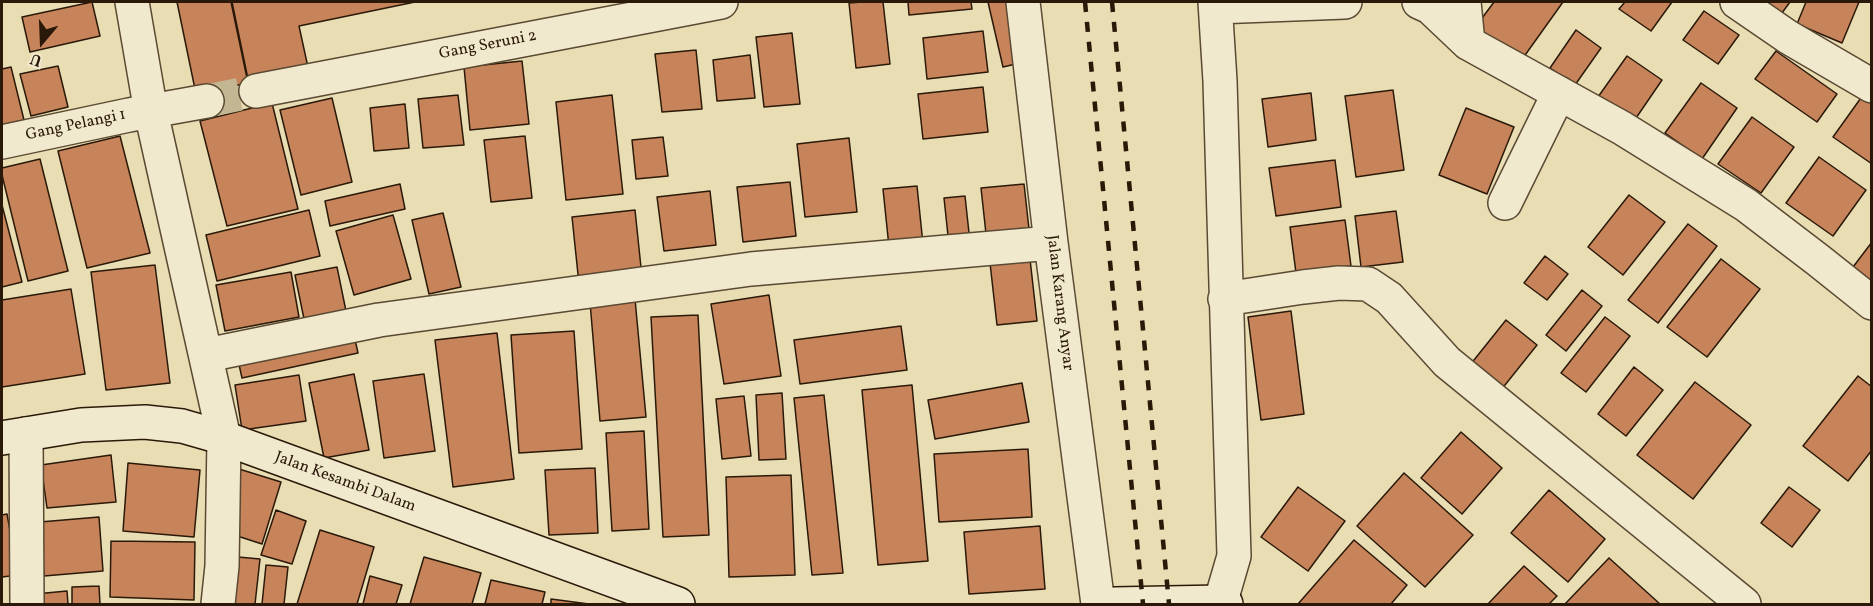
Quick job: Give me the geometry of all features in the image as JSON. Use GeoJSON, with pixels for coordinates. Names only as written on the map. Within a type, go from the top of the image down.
{"type":"FeatureCollection","features":[{"type":"Feature","properties":{"kind":"street"},"geometry":{"type":"LineString","coordinates":[[132,2],[151,112],[224,438],[222,566],[218,604]]}},
{"type":"Feature","properties":{"kind":"street","name":"Gang Seruni 2"},"geometry":{"type":"LineString","coordinates":[[256,91],[721,2]]}},
{"type":"Feature","properties":{"kind":"street","name":"Jalan Karang Anyar"},"geometry":{"type":"LineString","coordinates":[[1023,2],[1051,243],[1098,604]]}},
{"type":"Feature","properties":{"kind":"street"},"geometry":{"type":"LineString","coordinates":[[1114,604],[1223,604],[1234,556],[1216,4],[1345,2]]}},
{"type":"Feature","properties":{"kind":"street"},"geometry":{"type":"LineString","coordinates":[[1419,2],[1430,7],[1468,43],[1622,128],[1746,205],[1872,303]]}},
{"type":"Feature","properties":{"kind":"street"},"geometry":{"type":"LineString","coordinates":[[1464,2],[1468,43]]}},
{"type":"Feature","properties":{"kind":"street"},"geometry":{"type":"LineString","coordinates":[[1737,2],[1788,37],[1872,86]]}},
{"type":"Feature","properties":{"kind":"street"},"geometry":{"type":"LineString","coordinates":[[1505,203],[1559,93]]}},
{"type":"Feature","properties":{"kind":"street"},"geometry":{"type":"LineString","coordinates":[[151,112],[207,101]]}},
{"type":"Feature","properties":{"kind":"street","name":"Gang Pelangi 1"},"geometry":{"type":"LineString","coordinates":[[2,142],[151,112]]}},
{"type":"Feature","properties":{"kind":"street"},"geometry":{"type":"LineString","coordinates":[[207,355],[379,320],[751,269],[1051,243]]}},
{"type":"Feature","properties":{"kind":"street"},"geometry":{"type":"LineString","coordinates":[[1225,299],[1339,283],[1368,284],[1389,298],[1447,362],[1744,604]]}},
{"type":"Feature","properties":{"kind":"street","name":"Jalan Kesambi Dalam"},"geometry":{"type":"LineString","coordinates":[[14,436],[81,425],[145,422],[182,426],[224,438],[678,604]]}},
{"type":"Feature","properties":{"kind":"street"},"geometry":{"type":"LineString","coordinates":[[14,436],[27,604]]}},
{"type":"Feature","properties":{"kind":"building"},"geometry":{"type":"Polygon","coordinates":[[[92,2],[100,36],[30,52],[22,17],[92,2]]]}},
{"type":"Feature","properties":{"kind":"building"},"geometry":{"type":"Polygon","coordinates":[[[177,2],[231,2],[248,83],[196,94],[177,2]]]}},
{"type":"Feature","properties":{"kind":"building"},"geometry":{"type":"Polygon","coordinates":[[[232,2],[415,2],[299,26],[309,72],[249,84],[232,2]]]}},
{"type":"Feature","properties":{"kind":"building"},"geometry":{"type":"Polygon","coordinates":[[[883,2],[890,64],[856,68],[849,3],[883,2]]]}},
{"type":"Feature","properties":{"kind":"building"},"geometry":{"type":"Polygon","coordinates":[[[908,2],[971,2],[972,9],[909,15],[908,2]]]}},
{"type":"Feature","properties":{"kind":"building"},"geometry":{"type":"Polygon","coordinates":[[[988,2],[1007,2],[1020,63],[1003,67],[988,2]]]}},
{"type":"Feature","properties":{"kind":"building"},"geometry":{"type":"Polygon","coordinates":[[[1494,2],[1563,2],[1518,65],[1471,33],[1494,2]]]}},
{"type":"Feature","properties":{"kind":"building"},"geometry":{"type":"Polygon","coordinates":[[[1625,2],[1672,2],[1651,31],[1619,9],[1625,2]]]}},
{"type":"Feature","properties":{"kind":"building"},"geometry":{"type":"Polygon","coordinates":[[[1757,2],[1790,2],[1779,17],[1757,2]]]}},
{"type":"Feature","properties":{"kind":"building"},"geometry":{"type":"Polygon","coordinates":[[[1806,2],[1859,2],[1842,43],[1797,24],[1806,2]]]}},
{"type":"Feature","properties":{"kind":"building"},"geometry":{"type":"Polygon","coordinates":[[[1704,11],[1739,35],[1718,64],[1683,40],[1704,11]]]}},
{"type":"Feature","properties":{"kind":"building"},"geometry":{"type":"Polygon","coordinates":[[[1576,30],[1601,48],[1575,85],[1550,68],[1576,30]]]}},
{"type":"Feature","properties":{"kind":"building"},"geometry":{"type":"Polygon","coordinates":[[[983,31],[988,72],[927,79],[923,38],[983,31]]]}},
{"type":"Feature","properties":{"kind":"building"},"geometry":{"type":"Polygon","coordinates":[[[792,33],[800,104],[764,107],[756,37],[792,33]]]}},
{"type":"Feature","properties":{"kind":"building"},"geometry":{"type":"Polygon","coordinates":[[[696,50],[702,109],[662,112],[655,54],[696,50]]]}},
{"type":"Feature","properties":{"kind":"building"},"geometry":{"type":"Polygon","coordinates":[[[1776,51],[1837,94],[1817,122],[1755,79],[1776,51]]]}},
{"type":"Feature","properties":{"kind":"building"},"geometry":{"type":"Polygon","coordinates":[[[750,55],[755,98],[717,101],[713,60],[750,55]]]}},
{"type":"Feature","properties":{"kind":"building"},"geometry":{"type":"Polygon","coordinates":[[[1627,56],[1662,80],[1634,121],[1598,97],[1627,56]]]}},
{"type":"Feature","properties":{"kind":"building"},"geometry":{"type":"Polygon","coordinates":[[[522,61],[529,124],[470,130],[464,67],[522,61]]]}},
{"type":"Feature","properties":{"kind":"building"},"geometry":{"type":"Polygon","coordinates":[[[58,66],[68,107],[31,116],[20,74],[58,66]]]}},
{"type":"Feature","properties":{"kind":"building"},"geometry":{"type":"Polygon","coordinates":[[[11,67],[24,120],[2,125],[2,69],[11,67]]]}},
{"type":"Feature","properties":{"kind":"building"},"geometry":{"type":"Polygon","coordinates":[[[1701,83],[1737,108],[1702,159],[1665,133],[1701,83]]]}},
{"type":"Feature","properties":{"kind":"building"},"geometry":{"type":"Polygon","coordinates":[[[983,87],[988,132],[923,139],[918,94],[983,87]]]}},
{"type":"Feature","properties":{"kind":"building"},"geometry":{"type":"Polygon","coordinates":[[[1393,90],[1404,170],[1356,177],[1345,96],[1393,90]]]}},
{"type":"Feature","properties":{"kind":"building"},"geometry":{"type":"Polygon","coordinates":[[[1311,93],[1316,140],[1268,147],[1262,99],[1311,93]]]}},
{"type":"Feature","properties":{"kind":"building"},"geometry":{"type":"Polygon","coordinates":[[[458,95],[464,145],[423,148],[418,99],[458,95]]]}},
{"type":"Feature","properties":{"kind":"building"},"geometry":{"type":"Polygon","coordinates":[[[612,95],[623,194],[566,200],[556,102],[612,95]]]}},
{"type":"Feature","properties":{"kind":"building"},"geometry":{"type":"Polygon","coordinates":[[[1863,95],[1872,101],[1872,164],[1833,137],[1863,95]]]}},
{"type":"Feature","properties":{"kind":"building"},"geometry":{"type":"Polygon","coordinates":[[[332,98],[352,182],[301,195],[280,110],[332,98]]]}},
{"type":"Feature","properties":{"kind":"building"},"geometry":{"type":"Polygon","coordinates":[[[272,103],[298,209],[227,226],[200,121],[272,103]]]}},
{"type":"Feature","properties":{"kind":"building"},"geometry":{"type":"Polygon","coordinates":[[[405,104],[409,148],[374,151],[370,108],[405,104]]]}},
{"type":"Feature","properties":{"kind":"building"},"geometry":{"type":"Polygon","coordinates":[[[1466,108],[1514,127],[1487,194],[1439,175],[1466,108]]]}},
{"type":"Feature","properties":{"kind":"building"},"geometry":{"type":"Polygon","coordinates":[[[1752,117],[1794,147],[1761,193],[1718,164],[1752,117]]]}},
{"type":"Feature","properties":{"kind":"building"},"geometry":{"type":"Polygon","coordinates":[[[120,136],[150,253],[87,268],[58,151],[120,136]]]}},
{"type":"Feature","properties":{"kind":"building"},"geometry":{"type":"Polygon","coordinates":[[[525,136],[532,198],[491,202],[484,140],[525,136]]]}},
{"type":"Feature","properties":{"kind":"building"},"geometry":{"type":"Polygon","coordinates":[[[663,137],[668,176],[636,179],[632,140],[663,137]]]}},
{"type":"Feature","properties":{"kind":"building"},"geometry":{"type":"Polygon","coordinates":[[[849,138],[857,212],[805,217],[797,144],[849,138]]]}},
{"type":"Feature","properties":{"kind":"building"},"geometry":{"type":"Polygon","coordinates":[[[1819,157],[1866,190],[1833,236],[1786,203],[1819,157]]]}},
{"type":"Feature","properties":{"kind":"building"},"geometry":{"type":"Polygon","coordinates":[[[40,159],[68,271],[28,281],[2,168],[40,159]]]}},
{"type":"Feature","properties":{"kind":"building"},"geometry":{"type":"Polygon","coordinates":[[[1335,160],[1341,207],[1276,216],[1269,168],[1335,160]]]}},
{"type":"Feature","properties":{"kind":"building"},"geometry":{"type":"Polygon","coordinates":[[[790,182],[796,236],[743,242],[737,187],[790,182]]]}},
{"type":"Feature","properties":{"kind":"building"},"geometry":{"type":"Polygon","coordinates":[[[400,184],[405,209],[330,226],[325,201],[400,184]]]}},
{"type":"Feature","properties":{"kind":"building"},"geometry":{"type":"Polygon","coordinates":[[[1024,184],[1030,238],[987,243],[981,188],[1024,184]]]}},
{"type":"Feature","properties":{"kind":"building"},"geometry":{"type":"Polygon","coordinates":[[[917,186],[923,244],[889,247],[883,189],[917,186]]]}},
{"type":"Feature","properties":{"kind":"building"},"geometry":{"type":"Polygon","coordinates":[[[710,191],[716,245],[664,251],[657,197],[710,191]]]}},
{"type":"Feature","properties":{"kind":"building"},"geometry":{"type":"Polygon","coordinates":[[[1629,195],[1665,222],[1623,275],[1588,247],[1629,195]]]}},
{"type":"Feature","properties":{"kind":"building"},"geometry":{"type":"Polygon","coordinates":[[[965,196],[970,242],[949,245],[944,198],[965,196]]]}},
{"type":"Feature","properties":{"kind":"building"},"geometry":{"type":"Polygon","coordinates":[[[2,205],[22,282],[2,287],[2,205]]]}},
{"type":"Feature","properties":{"kind":"building"},"geometry":{"type":"Polygon","coordinates":[[[309,210],[320,256],[217,281],[206,235],[309,210]]]}},
{"type":"Feature","properties":{"kind":"building"},"geometry":{"type":"Polygon","coordinates":[[[635,210],[642,277],[579,284],[572,217],[635,210]]]}},
{"type":"Feature","properties":{"kind":"building"},"geometry":{"type":"Polygon","coordinates":[[[1396,211],[1403,262],[1361,267],[1355,216],[1396,211]]]}},
{"type":"Feature","properties":{"kind":"building"},"geometry":{"type":"Polygon","coordinates":[[[443,213],[461,287],[429,294],[412,220],[443,213]]]}},
{"type":"Feature","properties":{"kind":"building"},"geometry":{"type":"Polygon","coordinates":[[[393,215],[411,279],[354,295],[336,231],[393,215]]]}},
{"type":"Feature","properties":{"kind":"building"},"geometry":{"type":"Polygon","coordinates":[[[1345,220],[1351,266],[1296,273],[1290,227],[1345,220]]]}},
{"type":"Feature","properties":{"kind":"building"},"geometry":{"type":"Polygon","coordinates":[[[1688,224],[1717,246],[1658,323],[1628,300],[1688,224]]]}},
{"type":"Feature","properties":{"kind":"building"},"geometry":{"type":"Polygon","coordinates":[[[1872,242],[1872,287],[1850,271],[1872,242]]]}},
{"type":"Feature","properties":{"kind":"building"},"geometry":{"type":"Polygon","coordinates":[[[1545,256],[1568,274],[1547,300],[1524,283],[1545,256]]]}},
{"type":"Feature","properties":{"kind":"building"},"geometry":{"type":"Polygon","coordinates":[[[1030,259],[1037,321],[997,325],[990,263],[1030,259]]]}},
{"type":"Feature","properties":{"kind":"building"},"geometry":{"type":"Polygon","coordinates":[[[1721,259],[1760,289],[1707,357],[1667,327],[1721,259]]]}},
{"type":"Feature","properties":{"kind":"building"},"geometry":{"type":"Polygon","coordinates":[[[155,265],[170,383],[106,390],[91,272],[155,265]]]}},
{"type":"Feature","properties":{"kind":"building"},"geometry":{"type":"Polygon","coordinates":[[[337,267],[346,311],[304,319],[295,275],[337,267]]]}},
{"type":"Feature","properties":{"kind":"building"},"geometry":{"type":"Polygon","coordinates":[[[291,272],[299,317],[225,331],[216,285],[291,272]]]}},
{"type":"Feature","properties":{"kind":"building"},"geometry":{"type":"Polygon","coordinates":[[[71,289],[85,374],[2,387],[2,300],[71,289]]]}},
{"type":"Feature","properties":{"kind":"building"},"geometry":{"type":"Polygon","coordinates":[[[1582,290],[1602,306],[1566,351],[1546,335],[1582,290]]]}},
{"type":"Feature","properties":{"kind":"building"},"geometry":{"type":"Polygon","coordinates":[[[769,295],[781,376],[724,384],[711,304],[769,295]]]}},
{"type":"Feature","properties":{"kind":"building"},"geometry":{"type":"Polygon","coordinates":[[[635,299],[646,417],[600,421],[590,302],[635,299]]]}},
{"type":"Feature","properties":{"kind":"building"},"geometry":{"type":"Polygon","coordinates":[[[1291,311],[1304,414],[1261,420],[1248,317],[1291,311]]]}},
{"type":"Feature","properties":{"kind":"building"},"geometry":{"type":"Polygon","coordinates":[[[698,315],[709,535],[663,537],[651,317],[698,315]]]}},
{"type":"Feature","properties":{"kind":"building"},"geometry":{"type":"Polygon","coordinates":[[[1605,317],[1630,336],[1586,392],[1561,373],[1605,317]]]}},
{"type":"Feature","properties":{"kind":"building"},"geometry":{"type":"Polygon","coordinates":[[[1506,320],[1537,345],[1497,395],[1466,370],[1506,320]]]}},
{"type":"Feature","properties":{"kind":"building"},"geometry":{"type":"Polygon","coordinates":[[[901,326],[907,370],[800,384],[794,340],[901,326]]]}},
{"type":"Feature","properties":{"kind":"building"},"geometry":{"type":"Polygon","coordinates":[[[574,331],[582,449],[519,453],[511,335],[574,331]]]}},
{"type":"Feature","properties":{"kind":"building"},"geometry":{"type":"Polygon","coordinates":[[[497,333],[514,479],[453,487],[435,340],[497,333]]]}},
{"type":"Feature","properties":{"kind":"building"},"geometry":{"type":"Polygon","coordinates":[[[354,335],[358,353],[242,378],[238,360],[354,335]]]}},
{"type":"Feature","properties":{"kind":"building"},"geometry":{"type":"Polygon","coordinates":[[[1634,367],[1663,390],[1626,436],[1598,414],[1634,367]]]}},
{"type":"Feature","properties":{"kind":"building"},"geometry":{"type":"Polygon","coordinates":[[[354,374],[369,450],[324,458],[309,383],[354,374]]]}},
{"type":"Feature","properties":{"kind":"building"},"geometry":{"type":"Polygon","coordinates":[[[424,374],[435,451],[384,458],[373,381],[424,374]]]}},
{"type":"Feature","properties":{"kind":"building"},"geometry":{"type":"Polygon","coordinates":[[[299,375],[306,421],[242,430],[235,385],[299,375]]]}},
{"type":"Feature","properties":{"kind":"building"},"geometry":{"type":"Polygon","coordinates":[[[1858,376],[1872,387],[1872,450],[1848,481],[1803,446],[1858,376]]]}},
{"type":"Feature","properties":{"kind":"building"},"geometry":{"type":"Polygon","coordinates":[[[1695,382],[1751,425],[1693,499],[1637,455],[1695,382]]]}},
{"type":"Feature","properties":{"kind":"building"},"geometry":{"type":"Polygon","coordinates":[[[1022,383],[1029,422],[935,439],[928,400],[1022,383]]]}},
{"type":"Feature","properties":{"kind":"building"},"geometry":{"type":"Polygon","coordinates":[[[912,385],[928,561],[878,565],[862,390],[912,385]]]}},
{"type":"Feature","properties":{"kind":"building"},"geometry":{"type":"Polygon","coordinates":[[[782,393],[786,459],[759,460],[756,395],[782,393]]]}},
{"type":"Feature","properties":{"kind":"building"},"geometry":{"type":"Polygon","coordinates":[[[824,395],[843,573],[812,575],[794,398],[824,395]]]}},
{"type":"Feature","properties":{"kind":"building"},"geometry":{"type":"Polygon","coordinates":[[[744,396],[751,456],[722,459],[716,399],[744,396]]]}},
{"type":"Feature","properties":{"kind":"building"},"geometry":{"type":"Polygon","coordinates":[[[644,431],[649,529],[612,531],[606,433],[644,431]]]}},
{"type":"Feature","properties":{"kind":"building"},"geometry":{"type":"Polygon","coordinates":[[[1461,432],[1502,468],[1462,514],[1421,478],[1461,432]]]}},
{"type":"Feature","properties":{"kind":"building"},"geometry":{"type":"Polygon","coordinates":[[[1028,449],[1032,517],[939,522],[934,454],[1028,449]]]}},
{"type":"Feature","properties":{"kind":"building"},"geometry":{"type":"Polygon","coordinates":[[[111,455],[116,502],[47,508],[41,465],[111,455]]]}},
{"type":"Feature","properties":{"kind":"building"},"geometry":{"type":"Polygon","coordinates":[[[128,463],[200,470],[194,537],[123,531],[128,463]]]}},
{"type":"Feature","properties":{"kind":"building"},"geometry":{"type":"Polygon","coordinates":[[[595,468],[598,533],[549,535],[545,470],[595,468]]]}},
{"type":"Feature","properties":{"kind":"building"},"geometry":{"type":"Polygon","coordinates":[[[239,469],[281,482],[262,544],[225,532],[239,469]]]}},
{"type":"Feature","properties":{"kind":"building"},"geometry":{"type":"Polygon","coordinates":[[[1404,473],[1473,535],[1425,587],[1357,526],[1404,473]]]}},
{"type":"Feature","properties":{"kind":"building"},"geometry":{"type":"Polygon","coordinates":[[[791,475],[795,575],[729,577],[726,477],[791,475]]]}},
{"type":"Feature","properties":{"kind":"building"},"geometry":{"type":"Polygon","coordinates":[[[1298,487],[1345,521],[1308,571],[1261,537],[1298,487]]]}},
{"type":"Feature","properties":{"kind":"building"},"geometry":{"type":"Polygon","coordinates":[[[1789,487],[1820,510],[1792,547],[1761,523],[1789,487]]]}},
{"type":"Feature","properties":{"kind":"building"},"geometry":{"type":"Polygon","coordinates":[[[1549,490],[1605,539],[1568,582],[1511,533],[1549,490]]]}},
{"type":"Feature","properties":{"kind":"building"},"geometry":{"type":"Polygon","coordinates":[[[276,510],[306,521],[292,564],[261,555],[276,510]]]}},
{"type":"Feature","properties":{"kind":"building"},"geometry":{"type":"Polygon","coordinates":[[[7,514],[18,575],[2,577],[2,515],[7,514]]]}},
{"type":"Feature","properties":{"kind":"building"},"geometry":{"type":"Polygon","coordinates":[[[99,517],[103,571],[44,576],[40,522],[99,517]]]}},
{"type":"Feature","properties":{"kind":"building"},"geometry":{"type":"Polygon","coordinates":[[[1040,526],[1045,589],[969,594],[964,532],[1040,526]]]}},
{"type":"Feature","properties":{"kind":"building"},"geometry":{"type":"Polygon","coordinates":[[[320,530],[374,547],[357,604],[297,604],[320,530]]]}},
{"type":"Feature","properties":{"kind":"building"},"geometry":{"type":"Polygon","coordinates":[[[1354,540],[1407,585],[1391,604],[1298,604],[1354,540]]]}},
{"type":"Feature","properties":{"kind":"building"},"geometry":{"type":"Polygon","coordinates":[[[111,541],[195,542],[194,600],[110,597],[111,541]]]}},
{"type":"Feature","properties":{"kind":"building"},"geometry":{"type":"Polygon","coordinates":[[[227,556],[260,559],[255,604],[222,604],[227,556]]]}},
{"type":"Feature","properties":{"kind":"building"},"geometry":{"type":"Polygon","coordinates":[[[424,557],[481,573],[472,604],[410,604],[424,557]]]}},
{"type":"Feature","properties":{"kind":"building"},"geometry":{"type":"Polygon","coordinates":[[[1609,558],[1660,604],[1565,604],[1609,558]]]}},
{"type":"Feature","properties":{"kind":"building"},"geometry":{"type":"Polygon","coordinates":[[[266,565],[288,567],[284,604],[262,604],[266,565]]]}},
{"type":"Feature","properties":{"kind":"building"},"geometry":{"type":"Polygon","coordinates":[[[1524,566],[1557,596],[1549,604],[1488,604],[1524,566]]]}},
{"type":"Feature","properties":{"kind":"building"},"geometry":{"type":"Polygon","coordinates":[[[370,576],[402,585],[396,604],[363,604],[370,576]]]}},
{"type":"Feature","properties":{"kind":"building"},"geometry":{"type":"Polygon","coordinates":[[[491,580],[545,592],[542,604],[485,604],[491,580]]]}},
{"type":"Feature","properties":{"kind":"building"},"geometry":{"type":"Polygon","coordinates":[[[99,586],[100,604],[72,604],[72,587],[99,586]]]}},
{"type":"Feature","properties":{"kind":"building"},"geometry":{"type":"Polygon","coordinates":[[[67,591],[68,604],[36,604],[35,594],[67,591]]]}},
{"type":"Feature","properties":{"kind":"building"},"geometry":{"type":"Polygon","coordinates":[[[551,599],[589,604],[551,604],[551,599]]]}},
{"type":"Feature","properties":{"kind":"tunnel"},"geometry":{"type":"LineString","coordinates":[[207,101],[256,91]]}},
{"type":"Feature","properties":{"kind":"railway"},"geometry":{"type":"LineString","coordinates":[[1085,2],[1143,604]]}},
{"type":"Feature","properties":{"kind":"railway"},"geometry":{"type":"LineString","coordinates":[[1112,2],[1169,604]]}}]}
